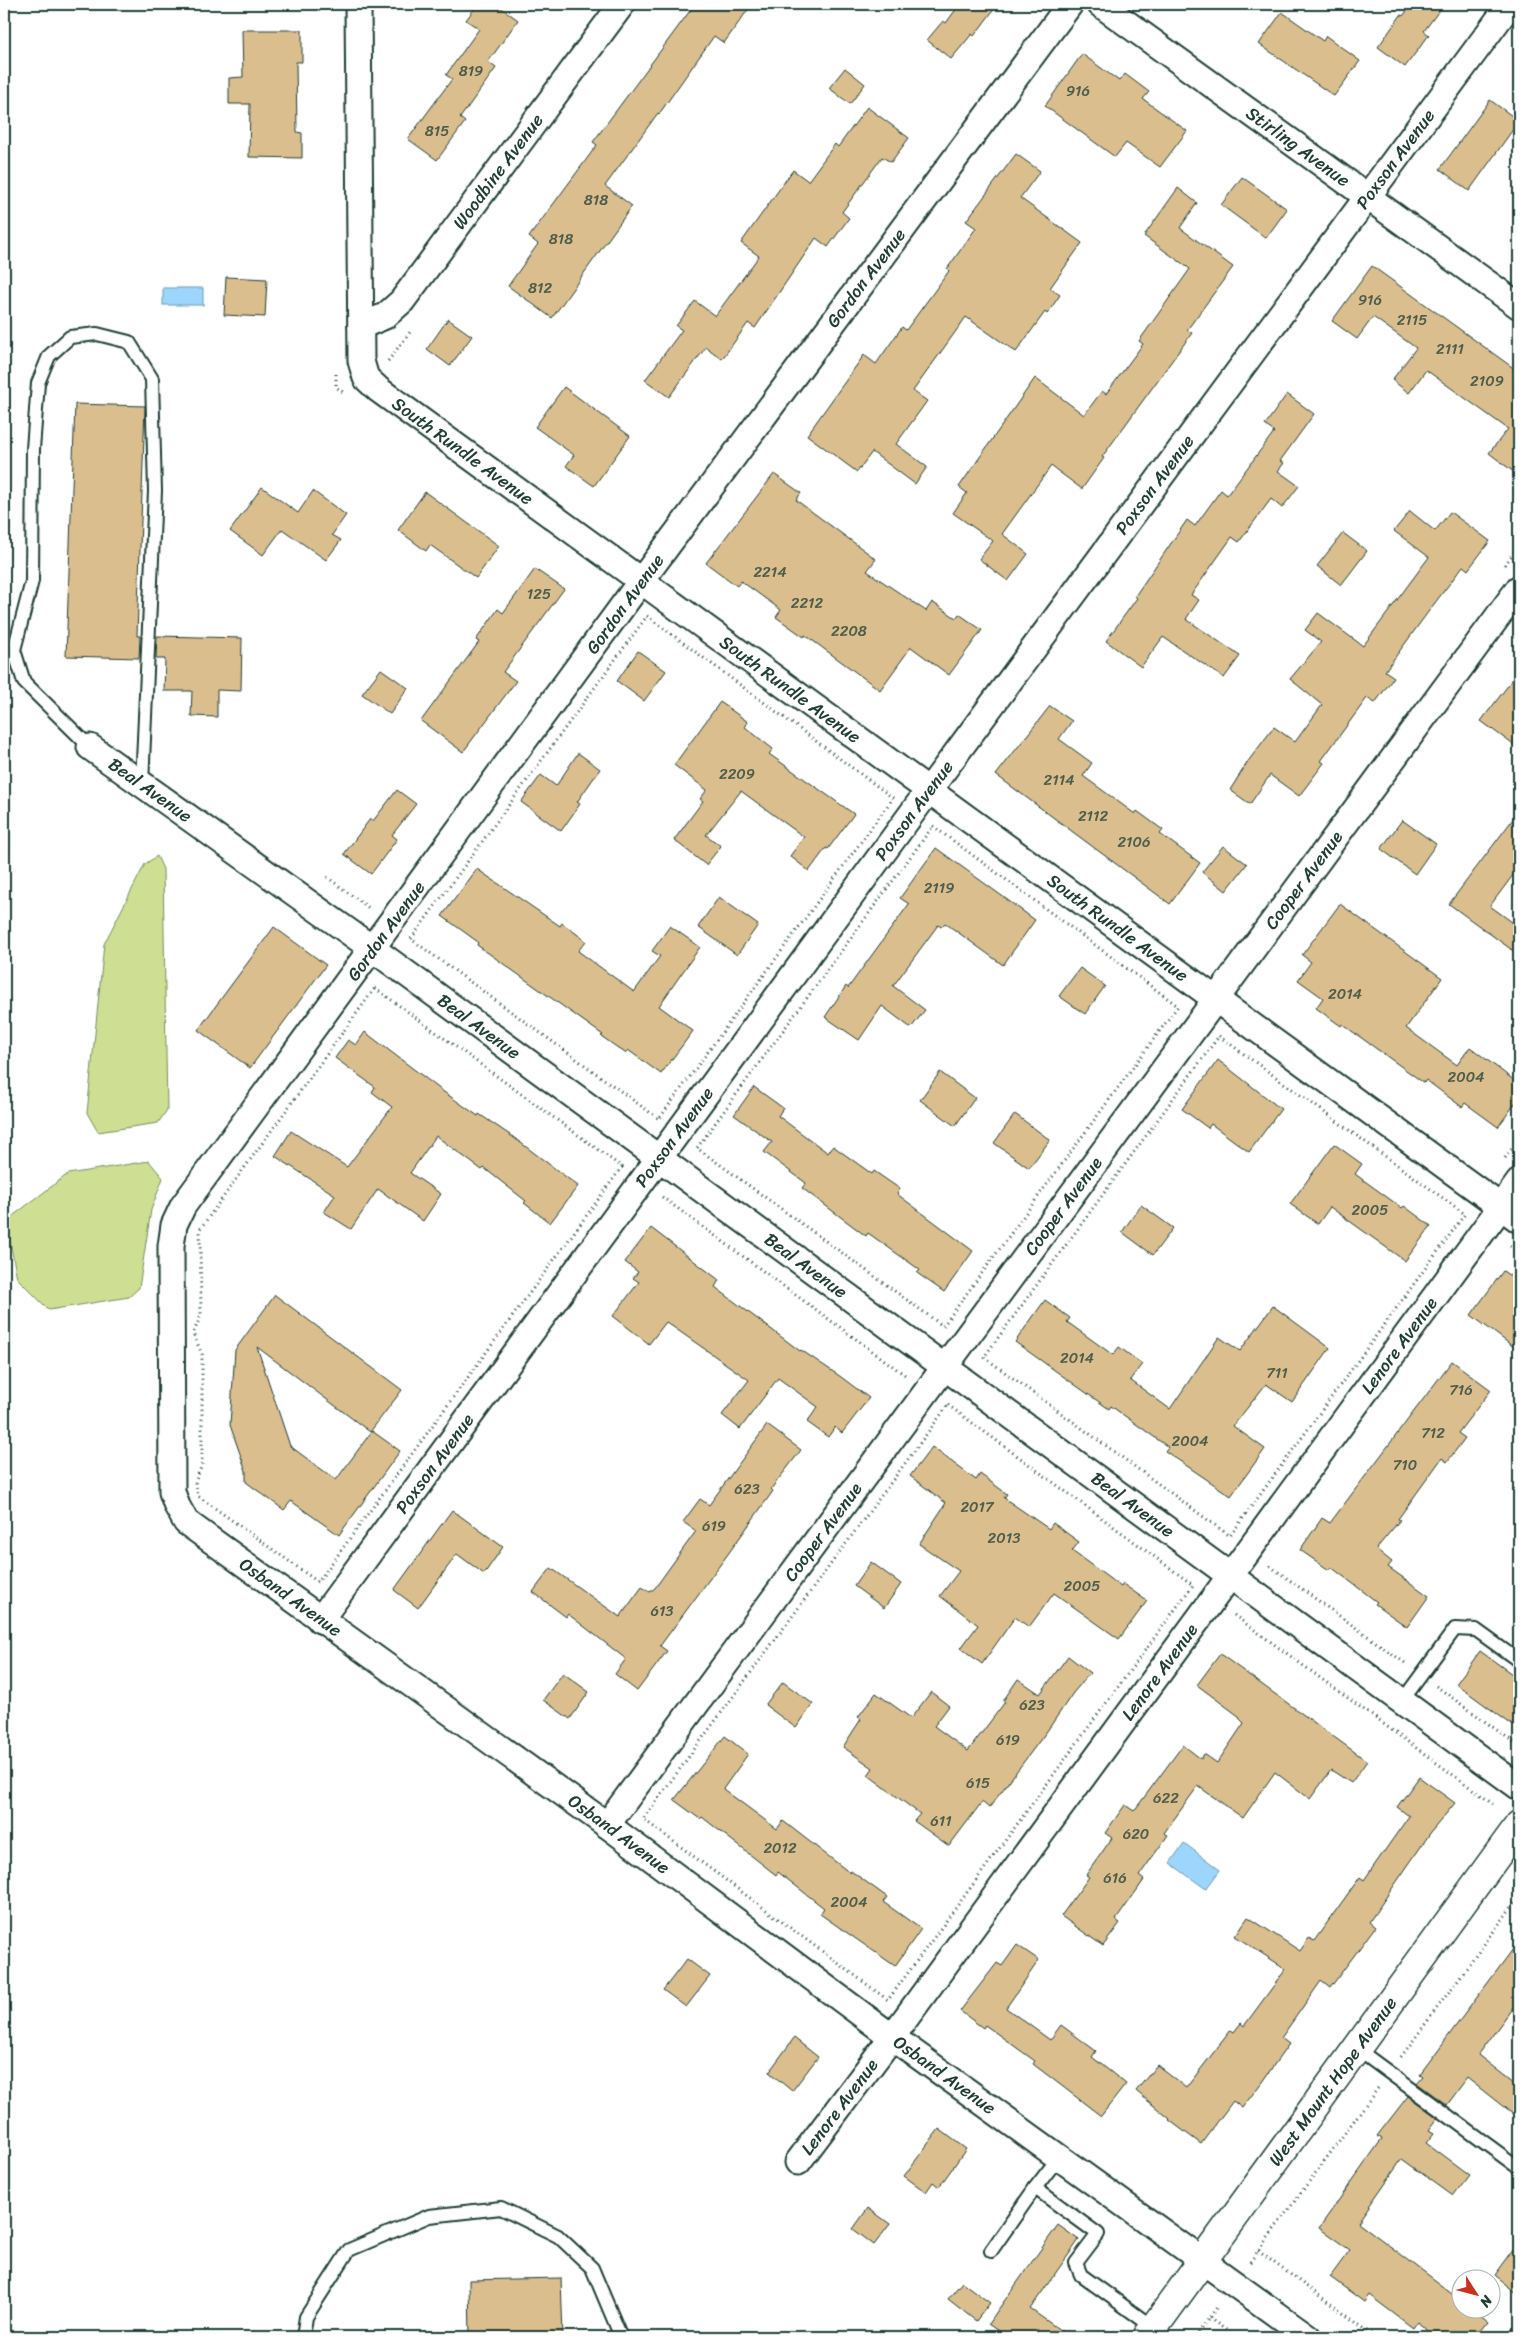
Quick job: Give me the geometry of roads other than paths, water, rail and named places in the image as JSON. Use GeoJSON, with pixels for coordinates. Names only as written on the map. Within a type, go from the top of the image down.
{"type":"FeatureCollection","features":[{"type":"Feature","properties":{"kind":"street","name":"South Rundle Avenue"},"geometry":{"type":"LineString","coordinates":[[358,4],[361,361],[366,378],[379,390],[1510,1213]]}},
{"type":"Feature","properties":{"kind":"street","name":"Woodbine Avenue"},"geometry":{"type":"LineString","coordinates":[[361,326],[385,316],[402,301],[622,4]]}},
{"type":"Feature","properties":{"kind":"street","name":"Gordon Avenue"},"geometry":{"type":"LineString","coordinates":[[183,1206],[641,581],[1070,4]]}},
{"type":"Feature","properties":{"kind":"street","name":"Stirling Avenue"},"geometry":{"type":"LineString","coordinates":[[1100,4],[1519,306]]}},
{"type":"Feature","properties":{"kind":"street","name":"Poxson Avenue"},"geometry":{"type":"LineString","coordinates":[[320,1620],[929,790],[1510,4]]}},
{"type":"Feature","properties":{"kind":"street","name":"Cooper Avenue"},"geometry":{"type":"LineString","coordinates":[[607,1826],[1519,588]]}},
{"type":"Feature","properties":{"kind":"street","name":"Beal Avenue"},"geometry":{"type":"LineString","coordinates":[[90,747],[373,949],[945,1368],[1231,1574],[1519,1787]]}},
{"type":"Feature","properties":{"kind":"street","name":"Lenore Avenue"},"geometry":{"type":"LineString","coordinates":[[798,2162],[892,2037],[1231,1574],[1510,1213],[1519,1182]]}},
{"type":"Feature","properties":{"kind":"street","name":"Osband Avenue"},"geometry":{"type":"LineString","coordinates":[[183,1206],[174,1226],[171,1246],[172,1492],[186,1522],[607,1826],[892,2037],[1308,2337]]}},
{"type":"Feature","properties":{"kind":"street","name":"West Mount Hope Avenue"},"geometry":{"type":"LineString","coordinates":[[1150,2333],[1519,1826]]}},
{"type":"Feature","properties":{"kind":"lane"},"geometry":{"type":"LineString","coordinates":[[90,747],[24,682],[14,650],[32,580],[33,449],[38,382],[49,356],[70,337],[97,334],[129,342],[152,379],[155,491],[142,784]]}},
{"type":"Feature","properties":{"kind":"lane"},"geometry":{"type":"LineString","coordinates":[[1402,1701],[1455,1629],[1476,1630],[1519,1662]]}},
{"type":"Feature","properties":{"kind":"lane"},"geometry":{"type":"LineString","coordinates":[[1357,2049],[1519,2168]]}},
{"type":"Feature","properties":{"kind":"lane"},"geometry":{"type":"LineString","coordinates":[[991,2250],[1059,2157]]}},
{"type":"Feature","properties":{"kind":"lane"},"geometry":{"type":"LineString","coordinates":[[1035,2188],[1098,2234],[1076,2263],[1081,2275],[1150,2333]]}},
{"type":"Feature","properties":{"kind":"lane"},"geometry":{"type":"LineString","coordinates":[[303,2337],[306,2317],[349,2250],[429,2216],[501,2208],[558,2236],[592,2268],[620,2337]]}},
{"type":"Feature","properties":{"kind":"water"},"geometry":{"type":"Polygon","coordinates":[[[163,288],[203,288],[203,305],[163,305],[163,288]]]}},
{"type":"Feature","properties":{"kind":"water"},"geometry":{"type":"Polygon","coordinates":[[[1184,1843],[1220,1870],[1206,1889],[1170,1863],[1184,1843]]]}},
{"type":"Feature","properties":{"kind":"railway"},"geometry":{"type":"LineString","coordinates":[[4,2321],[4,2337]]}}]}
